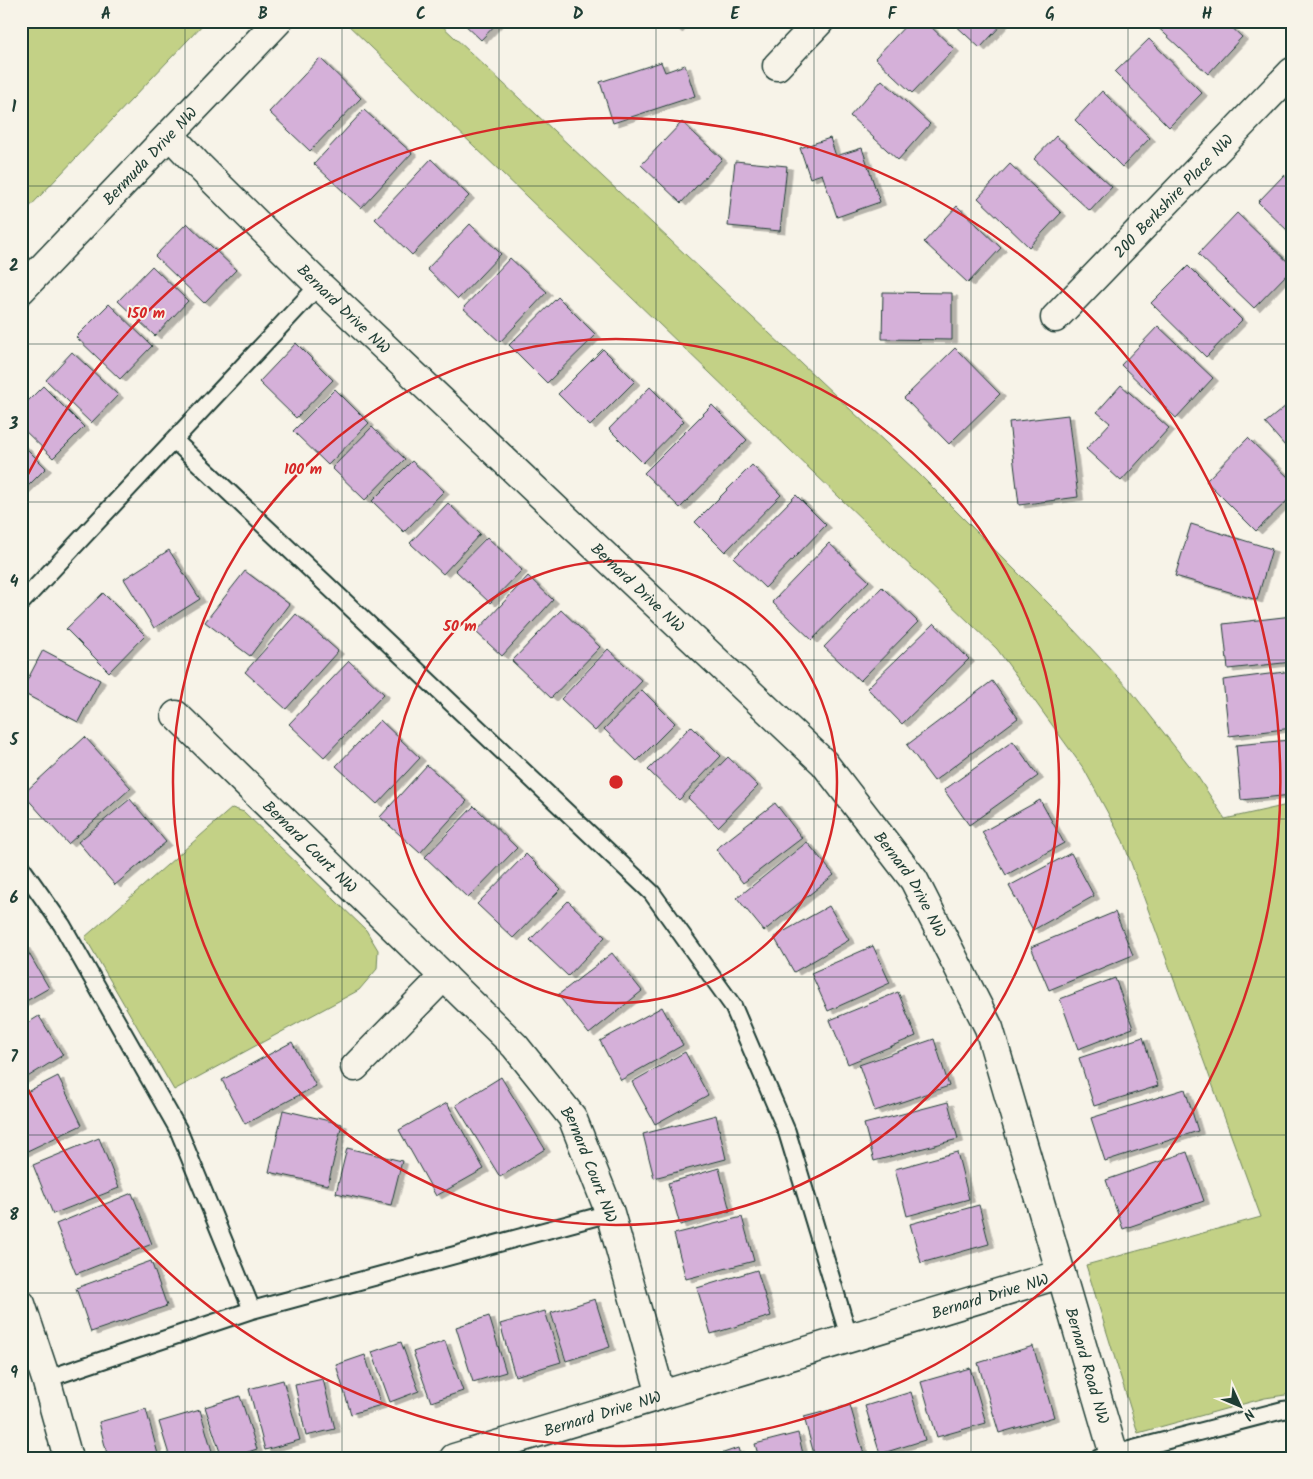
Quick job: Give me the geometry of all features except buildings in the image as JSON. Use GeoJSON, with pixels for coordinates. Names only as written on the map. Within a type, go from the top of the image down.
{"type":"FeatureCollection","features":[{"type":"Feature","properties":{"kind":"street","name":"Bermuda Drive NW"},"geometry":{"type":"LineString","coordinates":[[21,290],[278,21]]}},
{"type":"Feature","properties":{"kind":"street"},"geometry":{"type":"LineString","coordinates":[[777,66],[820,21]]}},
{"type":"Feature","properties":{"kind":"street","name":"200 Berkshire Place NW"},"geometry":{"type":"LineString","coordinates":[[1055,318],[1292,72]]}},
{"type":"Feature","properties":{"kind":"street","name":"Bernard Drive NW"},"geometry":{"type":"LineString","coordinates":[[170,135],[319,285],[824,763],[914,880],[989,1028],[1061,1274],[454,1458]]}},
{"type":"Feature","properties":{"kind":"street","name":"Bernard Court NW"},"geometry":{"type":"LineString","coordinates":[[176,715],[515,1046],[572,1117],[610,1213],[661,1395]]}},
{"type":"Feature","properties":{"kind":"street"},"geometry":{"type":"LineString","coordinates":[[355,1067],[444,976]]}},
{"type":"Feature","properties":{"kind":"street","name":"Bernard Road NW"},"geometry":{"type":"LineString","coordinates":[[1061,1274],[1109,1456]]}},
{"type":"Feature","properties":{"kind":"street"},"geometry":{"type":"LineString","coordinates":[[21,1304],[46,1379],[68,1458]]}},
{"type":"Feature","properties":{"kind":"lane"},"geometry":{"type":"LineString","coordinates":[[21,603],[319,285]]}},
{"type":"Feature","properties":{"kind":"lane"},"geometry":{"type":"LineString","coordinates":[[174,440],[652,893],[733,1006],[787,1132],[849,1337]]}},
{"type":"Feature","properties":{"kind":"lane"},"geometry":{"type":"LineString","coordinates":[[21,867],[62,925],[178,1129],[252,1310]]}},
{"type":"Feature","properties":{"kind":"lane"},"geometry":{"type":"LineString","coordinates":[[46,1379],[252,1310],[610,1213]]}},
{"type":"Feature","properties":{"kind":"lane"},"geometry":{"type":"LineString","coordinates":[[1109,1456],[1292,1409]]}},
{"type":"Feature","properties":{"kind":"green space"},"geometry":{"type":"Polygon","coordinates":[[[21,21],[206,21],[21,216],[21,21]]]}},
{"type":"Feature","properties":{"kind":"green space"},"geometry":{"type":"Polygon","coordinates":[[[344,21],[437,21],[918,473],[1058,613],[1131,691],[1196,774],[1225,819],[1292,804],[1292,1394],[1265,1398],[1138,1433],[1086,1265],[1261,1217],[1123,841],[1084,769],[997,649],[344,21]]]}},
{"type":"Feature","properties":{"kind":"green space"},"geometry":{"type":"Polygon","coordinates":[[[232,808],[244,812],[366,930],[378,950],[377,969],[359,990],[174,1090],[85,937],[232,808]]]}}]}
